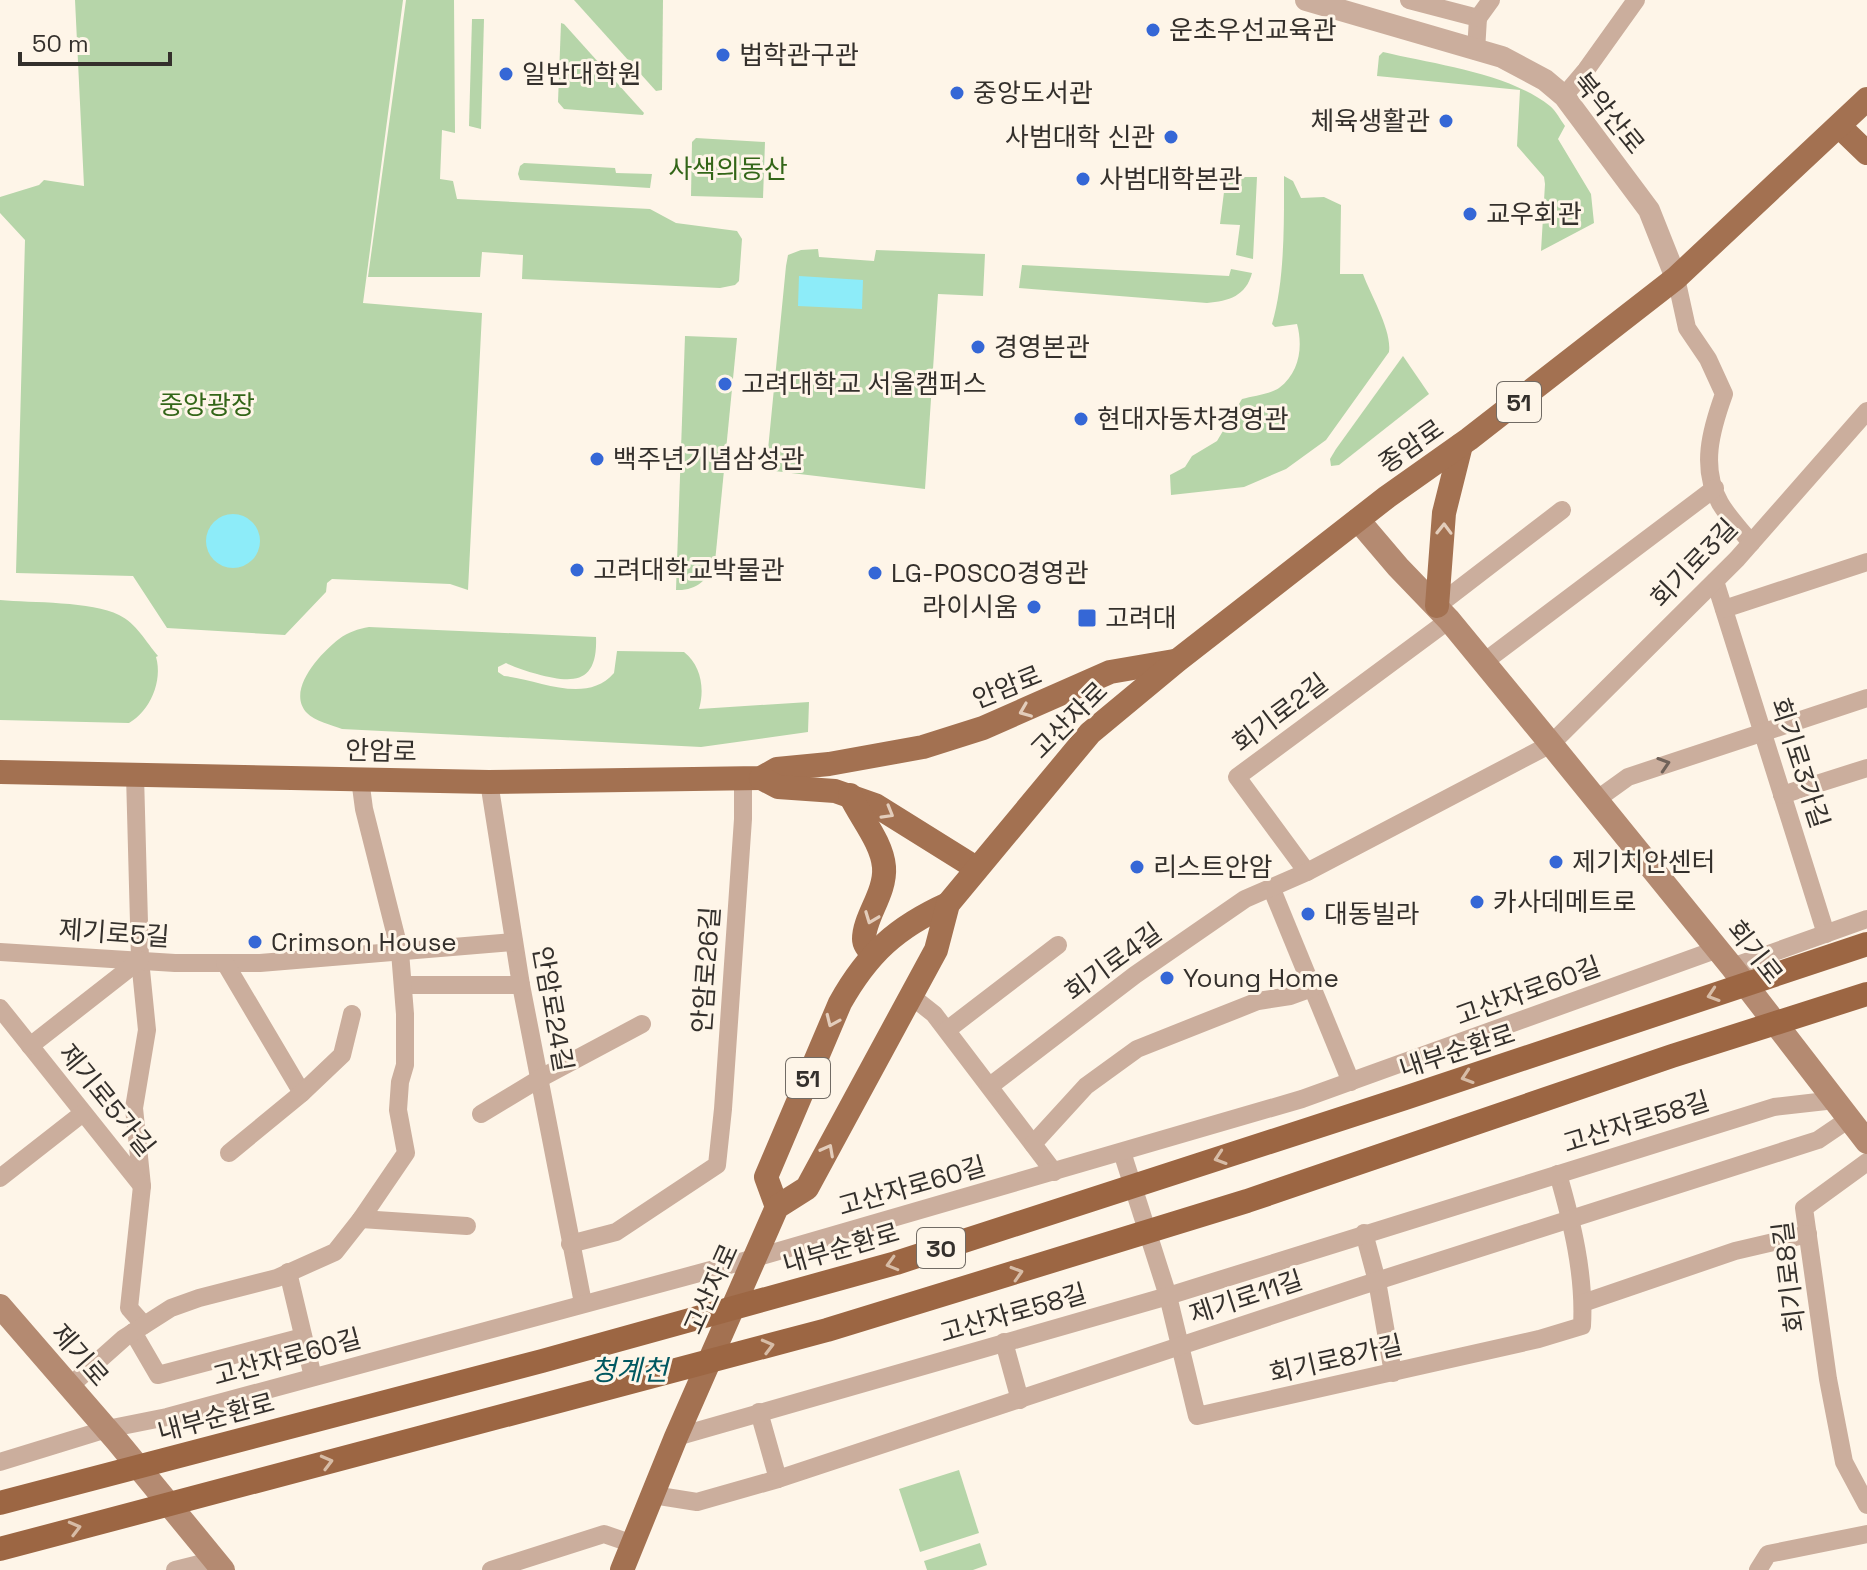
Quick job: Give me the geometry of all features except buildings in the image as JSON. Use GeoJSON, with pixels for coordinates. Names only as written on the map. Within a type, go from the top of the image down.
{"type":"FeatureCollection","features":[{"type":"Feature","properties":{"kind":"highway","name":"내부순환로"},"geometry":{"type":"LineString","coordinates":[[0,1503],[542,1361],[896,1263],[1867,944]]}},
{"type":"Feature","properties":{"kind":"highway","name":"30"},"geometry":{"type":"LineString","coordinates":[[0,1549],[827,1330],[1247,1201],[1672,1056],[1867,994]]}},
{"type":"Feature","properties":{"kind":"main road","name":"종암로"},"geometry":{"type":"LineString","coordinates":[[1178,660],[1676,278],[1867,99]]}},
{"type":"Feature","properties":{"kind":"main road"},"geometry":{"type":"LineString","coordinates":[[1840,127],[1867,153]]}},
{"type":"Feature","properties":{"kind":"main road"},"geometry":{"type":"LineString","coordinates":[[1443,613],[1444,513],[1461,445]]}},
{"type":"Feature","properties":{"kind":"main road","name":"회기로"},"geometry":{"type":"LineString","coordinates":[[1358,520],[1484,662],[1850,1110],[1867,1142]]}},
{"type":"Feature","properties":{"kind":"main road","name":"안암로"},"geometry":{"type":"LineString","coordinates":[[0,772],[489,782],[752,778],[777,769],[829,764],[923,747],[983,728],[1110,672],[1178,660]]}},
{"type":"Feature","properties":{"kind":"main road","name":"고산자로"},"geometry":{"type":"LineString","coordinates":[[622,1570],[676,1437],[777,1207],[807,1188],[936,950],[948,904],[1090,733],[1178,660]]}},
{"type":"Feature","properties":{"kind":"main road","name":"안암로"},"geometry":{"type":"LineString","coordinates":[[752,778],[778,787],[820,789],[850,795],[893,815],[976,868]]}},
{"type":"Feature","properties":{"kind":"main road"},"geometry":{"type":"LineString","coordinates":[[850,795],[875,840],[884,864],[882,889],[865,935],[866,946],[873,955]]}},
{"type":"Feature","properties":{"kind":"main road","name":"고산자로"},"geometry":{"type":"LineString","coordinates":[[777,1207],[766,1177],[852,981],[873,955],[905,925],[948,904]]}},
{"type":"Feature","properties":{"kind":"main road","name":"제기로"},"geometry":{"type":"LineString","coordinates":[[0,1306],[215,1560]]}},
{"type":"Feature","properties":{"kind":"street","name":"북악산로"},"geometry":{"type":"LineString","coordinates":[[1306,0],[1502,57],[1525,68],[1564,96],[1649,210],[1676,278]]}},
{"type":"Feature","properties":{"kind":"street"},"geometry":{"type":"LineString","coordinates":[[1409,0],[1478,18]]}},
{"type":"Feature","properties":{"kind":"street"},"geometry":{"type":"LineString","coordinates":[[1476,51],[1478,18],[1491,0]]}},
{"type":"Feature","properties":{"kind":"street"},"geometry":{"type":"LineString","coordinates":[[1564,96],[1636,0]]}},
{"type":"Feature","properties":{"kind":"street"},"geometry":{"type":"LineString","coordinates":[[1676,278],[1687,328],[1708,359],[1724,394],[1711,428],[1708,468],[1720,503],[1751,543]]}},
{"type":"Feature","properties":{"kind":"street","name":"회기로3길"},"geometry":{"type":"LineString","coordinates":[[1551,744],[1715,581],[1867,411]]}},
{"type":"Feature","properties":{"kind":"street"},"geometry":{"type":"LineString","coordinates":[[1484,662],[1715,488]]}},
{"type":"Feature","properties":{"kind":"street"},"geometry":{"type":"LineString","coordinates":[[1443,613],[1562,510]]}},
{"type":"Feature","properties":{"kind":"street"},"geometry":{"type":"LineString","coordinates":[[1724,609],[1867,562]]}},
{"type":"Feature","properties":{"kind":"street","name":"회기로3가길"},"geometry":{"type":"LineString","coordinates":[[1715,581],[1826,934]]}},
{"type":"Feature","properties":{"kind":"street","name":"회기로2길"},"geometry":{"type":"LineString","coordinates":[[1307,872],[1237,777],[1443,613]]}},
{"type":"Feature","properties":{"kind":"street"},"geometry":{"type":"LineString","coordinates":[[1596,800],[1628,777],[1867,698]]}},
{"type":"Feature","properties":{"kind":"street","name":"회기로4길"},"geometry":{"type":"LineString","coordinates":[[990,1086],[1135,975],[1245,899],[1307,872],[1551,744]]}},
{"type":"Feature","properties":{"kind":"street"},"geometry":{"type":"LineString","coordinates":[[1782,795],[1867,768]]}},
{"type":"Feature","properties":{"kind":"street"},"geometry":{"type":"LineString","coordinates":[[135,775],[140,960],[147,1030],[134,1108],[142,1186]]}},
{"type":"Feature","properties":{"kind":"street","name":"안암로26길"},"geometry":{"type":"LineString","coordinates":[[570,1244],[616,1232],[717,1165],[743,819],[752,778]]}},
{"type":"Feature","properties":{"kind":"street"},"geometry":{"type":"LineString","coordinates":[[70,1386],[99,1359],[171,1308],[288,1272],[335,1252],[406,1153],[398,1110],[405,1065],[400,952],[364,809],[360,779]]}},
{"type":"Feature","properties":{"kind":"street","name":"안암로24길"},"geometry":{"type":"LineString","coordinates":[[489,782],[521,985],[583,1303]]}},
{"type":"Feature","properties":{"kind":"street"},"geometry":{"type":"LineString","coordinates":[[1271,887],[1351,1082]]}},
{"type":"Feature","properties":{"kind":"street","name":"고산자로60길"},"geometry":{"type":"LineString","coordinates":[[0,1462],[112,1435],[167,1417],[755,1258],[1054,1172],[1124,1156],[1725,958],[1826,934],[1867,919]]}},
{"type":"Feature","properties":{"kind":"street","name":"제기로5길"},"geometry":{"type":"LineString","coordinates":[[0,952],[225,963],[514,942]]}},
{"type":"Feature","properties":{"kind":"street"},"geometry":{"type":"LineString","coordinates":[[947,1030],[1058,945]]}},
{"type":"Feature","properties":{"kind":"street"},"geometry":{"type":"LineString","coordinates":[[30,1046],[140,960]]}},
{"type":"Feature","properties":{"kind":"street"},"geometry":{"type":"LineString","coordinates":[[225,963],[302,1093]]}},
{"type":"Feature","properties":{"kind":"street"},"geometry":{"type":"LineString","coordinates":[[403,985],[521,985]]}},
{"type":"Feature","properties":{"kind":"street"},"geometry":{"type":"LineString","coordinates":[[1033,1144],[1086,1086],[1137,1049],[1261,1000],[1290,996],[1312,988]]}},
{"type":"Feature","properties":{"kind":"street"},"geometry":{"type":"LineString","coordinates":[[910,995],[934,1014],[1054,1172]]}},
{"type":"Feature","properties":{"kind":"street","name":"제기로5가길"},"geometry":{"type":"LineString","coordinates":[[0,1008],[142,1186],[129,1308],[158,1375],[303,1337]]}},
{"type":"Feature","properties":{"kind":"street"},"geometry":{"type":"LineString","coordinates":[[229,1153],[302,1093],[342,1055],[352,1014]]}},
{"type":"Feature","properties":{"kind":"street"},"geometry":{"type":"LineString","coordinates":[[481,1114],[642,1024]]}},
{"type":"Feature","properties":{"kind":"street","name":"고산자로58길"},"geometry":{"type":"LineString","coordinates":[[676,1437],[1004,1342],[1166,1288],[1364,1233],[1774,1107],[1850,1110]]}},
{"type":"Feature","properties":{"kind":"street","name":"제기로11길"},"geometry":{"type":"LineString","coordinates":[[653,1495],[697,1502],[778,1479],[1377,1281],[1818,1140],[1850,1110]]}},
{"type":"Feature","properties":{"kind":"street"},"geometry":{"type":"LineString","coordinates":[[0,1178],[83,1113]]}},
{"type":"Feature","properties":{"kind":"street","name":"회기로8가길"},"geometry":{"type":"LineString","coordinates":[[1124,1156],[1166,1288],[1197,1416],[1539,1339],[1582,1326],[1583,1303]]}},
{"type":"Feature","properties":{"kind":"street","name":"회기로8길"},"geometry":{"type":"LineString","coordinates":[[1864,1491],[1844,1462],[1841,1448],[1804,1208],[1867,1162]]}},
{"type":"Feature","properties":{"kind":"street"},"geometry":{"type":"LineString","coordinates":[[1558,1174],[1571,1219],[1583,1303],[1735,1251],[1808,1234]]}},
{"type":"Feature","properties":{"kind":"street"},"geometry":{"type":"LineString","coordinates":[[361,1219],[467,1226]]}},
{"type":"Feature","properties":{"kind":"street"},"geometry":{"type":"LineString","coordinates":[[1364,1233],[1377,1281],[1393,1373]]}},
{"type":"Feature","properties":{"kind":"street"},"geometry":{"type":"LineString","coordinates":[[288,1272],[313,1377]]}},
{"type":"Feature","properties":{"kind":"street"},"geometry":{"type":"LineString","coordinates":[[1004,1342],[1020,1400]]}},
{"type":"Feature","properties":{"kind":"street"},"geometry":{"type":"LineString","coordinates":[[759,1412],[778,1479]]}},
{"type":"Feature","properties":{"kind":"street"},"geometry":{"type":"LineString","coordinates":[[491,1570],[604,1534],[633,1544]]}},
{"type":"Feature","properties":{"kind":"street"},"geometry":{"type":"LineString","coordinates":[[1758,1570],[1768,1554],[1867,1534]]}},
{"type":"Feature","properties":{"kind":"street"},"geometry":{"type":"LineString","coordinates":[[175,1570],[215,1560]]}},
{"type":"Feature","properties":{"kind":"green space","name":"중앙광장"},"geometry":{"type":"Polygon","coordinates":[[[75,0],[403,0],[363,303],[482,313],[468,590],[450,584],[332,579],[327,583],[326,592],[285,635],[167,628],[133,576],[16,573],[25,240],[0,213],[0,197],[39,185],[44,180],[84,186],[75,0]]]}},
{"type":"Feature","properties":{"kind":"green space"},"geometry":{"type":"Polygon","coordinates":[[[406,0],[454,0],[455,133],[442,130],[440,179],[453,181],[457,199],[650,209],[676,223],[737,231],[742,239],[739,281],[720,288],[522,279],[523,255],[482,252],[480,277],[368,277],[406,0]]]}},
{"type":"Feature","properties":{"kind":"green space"},"geometry":{"type":"Polygon","coordinates":[[[574,0],[663,0],[662,90],[656,91],[574,0]]]}},
{"type":"Feature","properties":{"kind":"green space"},"geometry":{"type":"Polygon","coordinates":[[[472,19],[484,19],[481,129],[469,126],[472,19]]]}},
{"type":"Feature","properties":{"kind":"green space"},"geometry":{"type":"Polygon","coordinates":[[[561,23],[643,115],[564,109],[558,102],[561,23]]]}},
{"type":"Feature","properties":{"kind":"green space"},"geometry":{"type":"Polygon","coordinates":[[[1383,52],[1514,85],[1550,106],[1565,126],[1558,139],[1591,194],[1594,223],[1541,251],[1545,184],[1544,177],[1517,146],[1520,90],[1377,76],[1379,56],[1383,52]]]}},
{"type":"Feature","properties":{"kind":"green space","name":"사색의동산"},"geometry":{"type":"Polygon","coordinates":[[[696,138],[765,142],[763,198],[691,196],[692,142],[696,138]]]}},
{"type":"Feature","properties":{"kind":"green space"},"geometry":{"type":"Polygon","coordinates":[[[524,163],[615,168],[616,173],[652,174],[650,188],[520,180],[518,174],[524,163]]]}},
{"type":"Feature","properties":{"kind":"green space"},"geometry":{"type":"Polygon","coordinates":[[[1284,176],[1293,181],[1301,198],[1324,197],[1341,205],[1340,274],[1363,274],[1384,323],[1389,352],[1326,440],[1286,469],[1244,487],[1171,495],[1170,475],[1185,467],[1192,456],[1217,441],[1242,399],[1279,388],[1296,367],[1300,341],[1297,324],[1275,327],[1272,324],[1282,270],[1284,176]]]}},
{"type":"Feature","properties":{"kind":"green space"},"geometry":{"type":"Polygon","coordinates":[[[1231,177],[1257,177],[1253,259],[1236,255],[1240,225],[1220,224],[1224,192],[1231,177]]]}},
{"type":"Feature","properties":{"kind":"green space"},"geometry":{"type":"Polygon","coordinates":[[[818,249],[819,257],[874,261],[876,250],[985,254],[983,296],[938,294],[925,489],[766,470],[788,255],[818,249]]]}},
{"type":"Feature","properties":{"kind":"green space"},"geometry":{"type":"Polygon","coordinates":[[[1022,265],[1229,276],[1231,269],[1252,273],[1246,287],[1236,296],[1207,303],[1019,288],[1022,265]]]}},
{"type":"Feature","properties":{"kind":"green space"},"geometry":{"type":"Polygon","coordinates":[[[685,336],[737,338],[715,562],[700,583],[690,589],[676,590],[685,336]]]}},
{"type":"Feature","properties":{"kind":"green space"},"geometry":{"type":"Polygon","coordinates":[[[1403,356],[1429,394],[1339,465],[1331,466],[1330,459],[1336,449],[1403,356]]]}},
{"type":"Feature","properties":{"kind":"green space"},"geometry":{"type":"Polygon","coordinates":[[[0,600],[94,607],[125,618],[158,656],[158,676],[149,703],[129,723],[0,720],[0,600]]]}},
{"type":"Feature","properties":{"kind":"green space"},"geometry":{"type":"Polygon","coordinates":[[[369,627],[596,637],[593,664],[581,677],[550,677],[506,663],[498,667],[498,672],[504,676],[562,688],[590,688],[603,682],[614,673],[617,651],[684,652],[698,670],[702,693],[699,709],[809,702],[808,732],[701,747],[342,729],[314,718],[301,704],[300,694],[308,672],[339,639],[369,627]]]}},
{"type":"Feature","properties":{"kind":"green space"},"geometry":{"type":"Polygon","coordinates":[[[959,1470],[979,1533],[920,1552],[899,1489],[959,1470]]]}},
{"type":"Feature","properties":{"kind":"green space"},"geometry":{"type":"Polygon","coordinates":[[[980,1543],[987,1565],[973,1570],[927,1570],[924,1561],[980,1543]]]}},
{"type":"Feature","properties":{"kind":"water"},"geometry":{"type":"Polygon","coordinates":[[[799,276],[863,280],[862,309],[798,306],[799,276]]]}},
{"type":"Feature","properties":{"kind":"water"},"geometry":{"type":"Polygon","coordinates":[[[233,514],[252,522],[260,541],[252,560],[233,568],[214,560],[206,541],[214,522],[233,514]]]}},
{"type":"Feature","properties":{"kind":"pier","name":"청계천"},"geometry":{"type":"Polygon","coordinates":[[[1867,964],[1867,996],[1743,1036],[1754,1054],[1099,1271],[911,1329],[765,1368],[759,1384],[648,1417],[654,1398],[14,1570],[0,1570],[0,1493],[122,1457],[689,1305],[691,1300],[906,1245],[1708,984],[1726,1012],[1867,964]]]}},
{"type":"Feature","properties":{"kind":"place","name":"운초우선교육관"},"geometry":{"type":"Point","coordinates":[1153,30]}},
{"type":"Feature","properties":{"kind":"place","name":"법학관구관"},"geometry":{"type":"Point","coordinates":[723,55]}},
{"type":"Feature","properties":{"kind":"place","name":"일반대학원"},"geometry":{"type":"Point","coordinates":[506,74]}},
{"type":"Feature","properties":{"kind":"place","name":"중앙도서관"},"geometry":{"type":"Point","coordinates":[957,93]}},
{"type":"Feature","properties":{"kind":"place","name":"체육생활관"},"geometry":{"type":"Point","coordinates":[1446,121]}},
{"type":"Feature","properties":{"kind":"place","name":"사범대학 신관"},"geometry":{"type":"Point","coordinates":[1171,137]}},
{"type":"Feature","properties":{"kind":"place","name":"사범대학본관"},"geometry":{"type":"Point","coordinates":[1083,179]}},
{"type":"Feature","properties":{"kind":"place","name":"교우회관"},"geometry":{"type":"Point","coordinates":[1470,214]}},
{"type":"Feature","properties":{"kind":"place","name":"경영본관"},"geometry":{"type":"Point","coordinates":[978,347]}},
{"type":"Feature","properties":{"kind":"place","name":"고려대학교 서울캠퍼스"},"geometry":{"type":"Point","coordinates":[725,384]}},
{"type":"Feature","properties":{"kind":"place","name":"현대자동차경영관"},"geometry":{"type":"Point","coordinates":[1081,419]}},
{"type":"Feature","properties":{"kind":"place","name":"백주년기념삼성관"},"geometry":{"type":"Point","coordinates":[597,459]}},
{"type":"Feature","properties":{"kind":"place","name":"고려대학교박물관"},"geometry":{"type":"Point","coordinates":[577,570]}},
{"type":"Feature","properties":{"kind":"place","name":"LG-POSCO경영관"},"geometry":{"type":"Point","coordinates":[875,573]}},
{"type":"Feature","properties":{"kind":"place","name":"라이시움"},"geometry":{"type":"Point","coordinates":[1034,607]}},
{"type":"Feature","properties":{"kind":"place","name":"고려대"},"geometry":{"type":"Point","coordinates":[1087,618]}},
{"type":"Feature","properties":{"kind":"place","name":"제기치안센터"},"geometry":{"type":"Point","coordinates":[1556,862]}},
{"type":"Feature","properties":{"kind":"place","name":"리스트안암"},"geometry":{"type":"Point","coordinates":[1137,867]}},
{"type":"Feature","properties":{"kind":"place","name":"카사데메트로"},"geometry":{"type":"Point","coordinates":[1477,902]}},
{"type":"Feature","properties":{"kind":"place","name":"대동빌라"},"geometry":{"type":"Point","coordinates":[1308,914]}},
{"type":"Feature","properties":{"kind":"place","name":"Crimson House"},"geometry":{"type":"Point","coordinates":[255,942]}},
{"type":"Feature","properties":{"kind":"place","name":"Young Home"},"geometry":{"type":"Point","coordinates":[1167,978]}}]}
